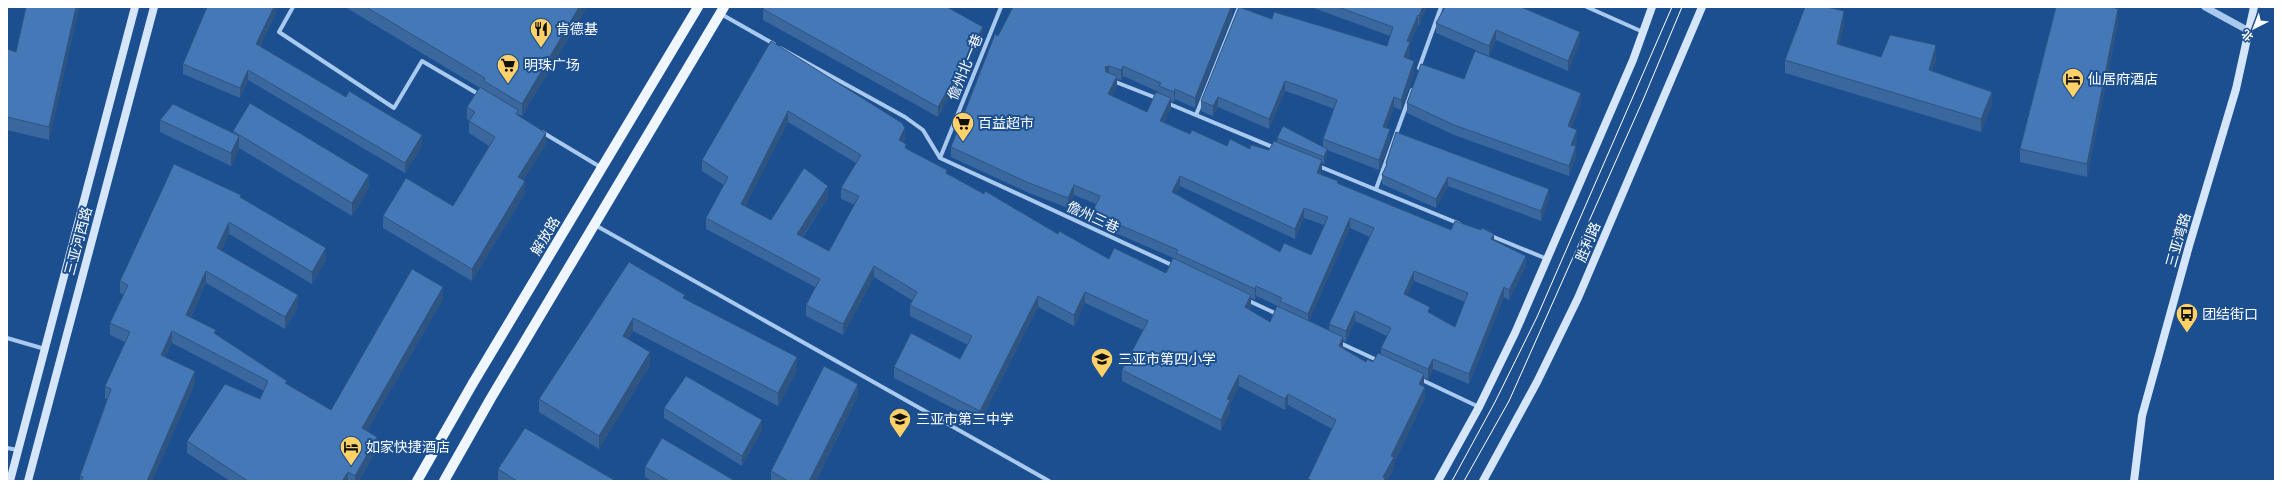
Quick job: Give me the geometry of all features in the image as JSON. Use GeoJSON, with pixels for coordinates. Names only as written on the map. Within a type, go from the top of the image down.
{"type":"FeatureCollection","features":[{"type":"Feature","properties":{"kind":"main road","name":"三亚河西路"},"geometry":{"type":"LineString","coordinates":[[10,481],[135,7]]}},
{"type":"Feature","properties":{"kind":"main road","name":"三亚河西路"},"geometry":{"type":"LineString","coordinates":[[28,481],[154,7]]}},
{"type":"Feature","properties":{"kind":"main road","name":"解放路"},"geometry":{"type":"LineString","coordinates":[[417,481],[698,7]]}},
{"type":"Feature","properties":{"kind":"main road"},"geometry":{"type":"LineString","coordinates":[[1438,481],[1479,407],[1547,259],[1643,32],[1652,7]]}},
{"type":"Feature","properties":{"kind":"main road","name":"胜利路"},"geometry":{"type":"LineString","coordinates":[[1483,481],[1537,382],[1578,298],[1702,7]]}},
{"type":"Feature","properties":{"kind":"main road","name":"三亚湾路"},"geometry":{"type":"LineString","coordinates":[[2134,481],[2142,416],[2189,246],[2236,88],[2247,30],[2254,7]]}},
{"type":"Feature","properties":{"kind":"main road"},"geometry":{"type":"LineString","coordinates":[[444,481],[491,398],[722,10]]}},
{"type":"Feature","properties":{"kind":"street"},"geometry":{"type":"LineString","coordinates":[[293,7],[279,32],[394,108],[422,61],[482,97]]}},
{"type":"Feature","properties":{"kind":"street","name":"儋州北一巷"},"geometry":{"type":"LineString","coordinates":[[940,158],[1001,7]]}},
{"type":"Feature","properties":{"kind":"street"},"geometry":{"type":"LineString","coordinates":[[1196,115],[1239,7]]}},
{"type":"Feature","properties":{"kind":"street"},"geometry":{"type":"LineString","coordinates":[[1418,73],[1441,7]]}},
{"type":"Feature","properties":{"kind":"street"},"geometry":{"type":"LineString","coordinates":[[1587,7],[1643,32]]}},
{"type":"Feature","properties":{"kind":"street"},"geometry":{"type":"LineString","coordinates":[[2205,7],[2247,30]]}},
{"type":"Feature","properties":{"kind":"street"},"geometry":{"type":"LineString","coordinates":[[722,10],[923,130],[940,158]]}},
{"type":"Feature","properties":{"kind":"street"},"geometry":{"type":"LineString","coordinates":[[1108,79],[1282,150]]}},
{"type":"Feature","properties":{"kind":"street"},"geometry":{"type":"LineString","coordinates":[[1376,189],[1412,87]]}},
{"type":"Feature","properties":{"kind":"street"},"geometry":{"type":"LineString","coordinates":[[535,128],[602,168]]}},
{"type":"Feature","properties":{"kind":"street","name":"儋州三巷"},"geometry":{"type":"LineString","coordinates":[[940,158],[1177,268]]}},
{"type":"Feature","properties":{"kind":"street"},"geometry":{"type":"LineString","coordinates":[[1311,162],[1469,227]]}},
{"type":"Feature","properties":{"kind":"street"},"geometry":{"type":"LineString","coordinates":[[595,225],[1049,481]]}},
{"type":"Feature","properties":{"kind":"street"},"geometry":{"type":"LineString","coordinates":[[1483,233],[1547,259]]}},
{"type":"Feature","properties":{"kind":"street"},"geometry":{"type":"LineString","coordinates":[[1242,297],[1285,317]]}},
{"type":"Feature","properties":{"kind":"street"},"geometry":{"type":"LineString","coordinates":[[7,338],[45,349]]}},
{"type":"Feature","properties":{"kind":"street"},"geometry":{"type":"LineString","coordinates":[[1336,340],[1386,364]]}},
{"type":"Feature","properties":{"kind":"street"},"geometry":{"type":"LineString","coordinates":[[1415,377],[1479,407]]}},
{"type":"Feature","properties":{"kind":"street"},"geometry":{"type":"LineString","coordinates":[[7,448],[18,450]]}},
{"type":"Feature","properties":{"kind":"building"},"geometry":{"type":"Polygon","coordinates":[[[26,7],[76,7],[49,127],[7,117],[7,49],[16,52],[26,7]]]}},
{"type":"Feature","properties":{"kind":"building"},"geometry":{"type":"Polygon","coordinates":[[[207,7],[274,7],[256,44],[346,97],[349,91],[422,135],[405,163],[248,70],[240,88],[183,64],[207,7]]]}},
{"type":"Feature","properties":{"kind":"building","name":"明珠广场"},"geometry":{"type":"Polygon","coordinates":[[[366,7],[579,7],[522,104],[484,81],[485,78],[366,7]]]}},
{"type":"Feature","properties":{"kind":"building"},"geometry":{"type":"Polygon","coordinates":[[[765,7],[947,7],[983,27],[938,107],[763,9],[765,7]]]}},
{"type":"Feature","properties":{"kind":"building"},"geometry":{"type":"Polygon","coordinates":[[[1013,7],[1231,7],[1195,98],[1175,89],[1174,92],[1159,86],[1161,83],[1123,66],[1121,70],[1109,66],[1105,67],[1106,72],[1117,76],[1108,94],[1147,112],[1156,92],[1171,98],[1160,121],[1190,134],[1192,130],[1227,146],[1230,139],[1250,149],[1251,145],[1269,150],[1274,141],[1322,160],[1317,173],[1338,181],[1337,183],[1451,230],[1455,221],[1481,230],[1482,228],[1494,234],[1491,239],[1526,256],[1509,290],[1504,287],[1469,374],[1433,359],[1428,369],[1381,348],[1391,328],[1355,311],[1346,331],[1329,324],[1374,228],[1350,218],[1308,314],[1280,301],[1282,298],[1256,286],[1255,289],[1176,253],[1178,250],[1092,213],[1100,196],[1074,185],[1068,198],[1029,183],[951,147],[995,34],[998,36],[1013,7]],[[1180,176],[1172,192],[1280,252],[1284,243],[1311,255],[1328,217],[1304,208],[1295,229],[1180,176]],[[1414,271],[1404,294],[1430,307],[1428,312],[1455,327],[1468,293],[1414,271]]]}},
{"type":"Feature","properties":{"kind":"building"},"geometry":{"type":"Polygon","coordinates":[[[1239,7],[1272,19],[1274,12],[1387,46],[1393,27],[1338,7],[1423,7],[1407,41],[1410,42],[1404,57],[1414,61],[1401,100],[1394,97],[1383,127],[1390,129],[1379,160],[1323,139],[1337,100],[1285,81],[1269,119],[1218,97],[1213,106],[1201,101],[1239,7]]]}},
{"type":"Feature","properties":{"kind":"building"},"geometry":{"type":"Polygon","coordinates":[[[1445,7],[1521,7],[1580,32],[1568,61],[1496,30],[1489,46],[1436,23],[1445,7]]]}},
{"type":"Feature","properties":{"kind":"building"},"geometry":{"type":"Polygon","coordinates":[[[1805,7],[1827,7],[1844,11],[1837,44],[1881,57],[1890,35],[1936,45],[1929,70],[1992,92],[1981,119],[1785,60],[1805,7]]]}},
{"type":"Feature","properties":{"kind":"building"},"geometry":{"type":"Polygon","coordinates":[[[2056,7],[2111,7],[2118,9],[2087,164],[2020,149],[2056,7]]]}},
{"type":"Feature","properties":{"kind":"building"},"geometry":{"type":"Polygon","coordinates":[[[771,41],[902,123],[905,128],[899,140],[906,144],[905,148],[947,170],[946,173],[984,194],[985,191],[1058,234],[1059,231],[1109,259],[1114,248],[1166,273],[1173,258],[1251,295],[1245,307],[1270,322],[1277,306],[1343,337],[1339,346],[1366,362],[1367,359],[1373,362],[1378,353],[1424,374],[1419,384],[1425,387],[1391,456],[1394,457],[1383,477],[1385,478],[1384,481],[1310,481],[1311,480],[1308,479],[1336,420],[1288,394],[1285,399],[1239,375],[1227,399],[1230,400],[1221,420],[1122,370],[1148,321],[1085,292],[1074,315],[1038,296],[980,411],[894,367],[911,333],[960,359],[972,336],[910,305],[917,292],[874,266],[843,324],[806,305],[820,279],[706,218],[728,177],[702,160],[771,41]],[[788,111],[741,204],[771,220],[804,168],[828,186],[797,234],[829,251],[859,196],[841,188],[861,155],[788,111]]]}},
{"type":"Feature","properties":{"kind":"building"},"geometry":{"type":"Polygon","coordinates":[[[1475,51],[1581,93],[1568,126],[1577,130],[1571,145],[1576,146],[1569,166],[1454,125],[1407,103],[1421,64],[1464,79],[1475,51]]]}},
{"type":"Feature","properties":{"kind":"building"},"geometry":{"type":"Polygon","coordinates":[[[480,87],[518,110],[516,114],[546,133],[518,177],[525,181],[472,269],[383,216],[406,178],[453,206],[495,137],[469,121],[475,112],[467,107],[480,87]]]}},
{"type":"Feature","properties":{"kind":"building"},"geometry":{"type":"Polygon","coordinates":[[[250,103],[369,175],[352,203],[233,131],[250,103]]]}},
{"type":"Feature","properties":{"kind":"building"},"geometry":{"type":"Polygon","coordinates":[[[173,104],[239,136],[231,153],[160,120],[173,104]]]}},
{"type":"Feature","properties":{"kind":"building"},"geometry":{"type":"Polygon","coordinates":[[[1283,126],[1327,149],[1324,157],[1277,138],[1283,126]]]}},
{"type":"Feature","properties":{"kind":"building"},"geometry":{"type":"Polygon","coordinates":[[[1396,132],[1549,189],[1541,211],[1448,177],[1436,199],[1382,175],[1387,164],[1386,163],[1396,132]]]}},
{"type":"Feature","properties":{"kind":"building"},"geometry":{"type":"Polygon","coordinates":[[[174,164],[241,195],[240,197],[326,248],[312,272],[229,222],[217,248],[298,295],[285,317],[206,271],[186,315],[216,330],[214,333],[287,381],[285,383],[331,410],[412,269],[443,287],[362,428],[377,437],[355,476],[348,472],[342,481],[248,481],[187,441],[225,384],[260,399],[268,381],[172,331],[161,355],[195,371],[147,481],[82,481],[83,477],[80,476],[111,389],[105,386],[130,332],[110,323],[128,285],[120,281],[174,164]]]}},
{"type":"Feature","properties":{"kind":"building"},"geometry":{"type":"Polygon","coordinates":[[[629,262],[685,295],[683,298],[797,357],[778,393],[633,318],[623,336],[650,352],[599,436],[539,399],[629,262]]]}},
{"type":"Feature","properties":{"kind":"building"},"geometry":{"type":"Polygon","coordinates":[[[824,366],[858,384],[809,481],[788,481],[771,471],[824,366]]]}},
{"type":"Feature","properties":{"kind":"building"},"geometry":{"type":"Polygon","coordinates":[[[686,376],[762,420],[742,456],[664,408],[686,376]]]}},
{"type":"Feature","properties":{"kind":"building"},"geometry":{"type":"Polygon","coordinates":[[[525,428],[614,481],[517,481],[498,469],[525,428]]]}},
{"type":"Feature","properties":{"kind":"building"},"geometry":{"type":"Polygon","coordinates":[[[662,438],[735,481],[669,481],[645,467],[662,438]]]}},
{"type":"Feature","properties":{"kind":"tram line"},"geometry":{"type":"LineString","coordinates":[[1452,481],[1495,402],[1537,317],[1672,7]]}},
{"type":"Feature","properties":{"kind":"tram line"},"geometry":{"type":"LineString","coordinates":[[1464,481],[1509,401],[1643,100],[1682,7]]}},
{"type":"Feature","properties":{"kind":"place","name":"肯德基"},"geometry":{"type":"Point","coordinates":[541,48]}},
{"type":"Feature","properties":{"kind":"place","name":"明珠广场"},"geometry":{"type":"Point","coordinates":[508,84]}},
{"type":"Feature","properties":{"kind":"place","name":"仙居府酒店"},"geometry":{"type":"Point","coordinates":[2073,98]}},
{"type":"Feature","properties":{"kind":"place","name":"百益超市"},"geometry":{"type":"Point","coordinates":[963,142]}},
{"type":"Feature","properties":{"kind":"place","name":"团结街口"},"geometry":{"type":"Point","coordinates":[2187,334]}},
{"type":"Feature","properties":{"kind":"place","name":"三亚市第四小学"},"geometry":{"type":"Point","coordinates":[1102,378]}},
{"type":"Feature","properties":{"kind":"place","name":"三亚市第三中学"},"geometry":{"type":"Point","coordinates":[900,438]}},
{"type":"Feature","properties":{"kind":"place","name":"如家快捷酒店"},"geometry":{"type":"Point","coordinates":[351,466]}}]}
